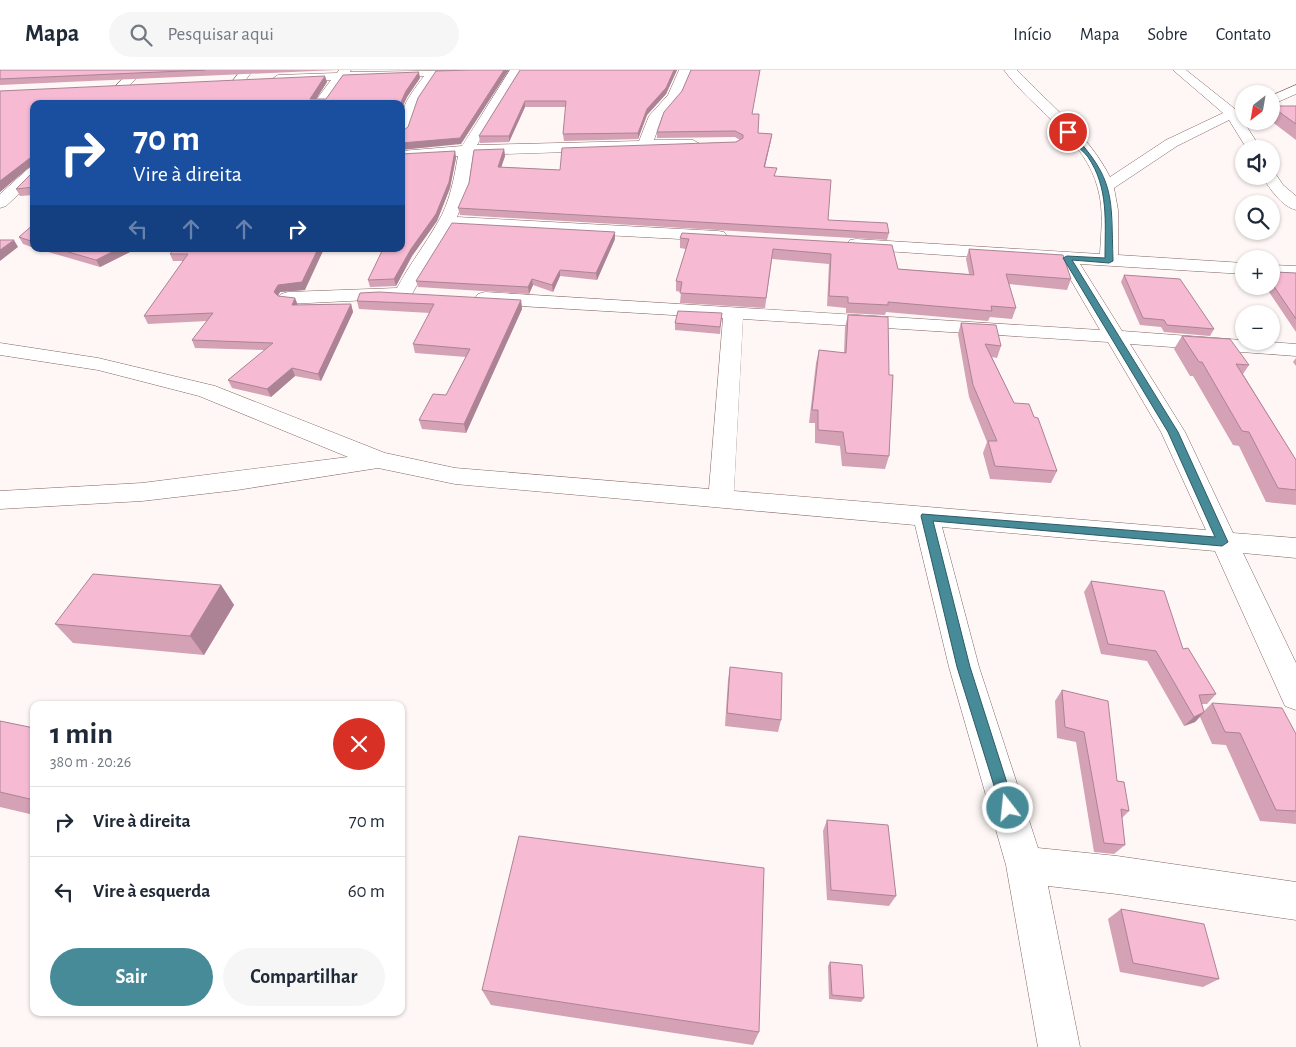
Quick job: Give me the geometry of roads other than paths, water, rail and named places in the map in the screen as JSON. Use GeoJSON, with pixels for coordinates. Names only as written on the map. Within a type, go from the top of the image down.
{"type":"FeatureCollection","features":[{"type":"Feature","properties":{"kind":"street"},"geometry":{"type":"LineString","coordinates":[[108,100],[138,70]]}},
{"type":"Feature","properties":{"kind":"street"},"geometry":{"type":"LineString","coordinates":[[224,100],[247,70]]}},
{"type":"Feature","properties":{"kind":"street"},"geometry":{"type":"LineString","coordinates":[[218,82],[262,80],[343,72],[472,70]]}},
{"type":"Feature","properties":{"kind":"street"},"geometry":{"type":"LineString","coordinates":[[403,294],[423,257],[447,222],[460,189],[466,151],[516,70]]}},
{"type":"Feature","properties":{"kind":"street"},"geometry":{"type":"LineString","coordinates":[[645,145],[656,116],[674,96],[685,70]]}},
{"type":"Feature","properties":{"kind":"street"},"geometry":{"type":"LineString","coordinates":[[1010,70],[1090,156],[1105,187],[1109,220],[1109,261]]}},
{"type":"Feature","properties":{"kind":"street"},"geometry":{"type":"LineString","coordinates":[[1178,70],[1235,109]]}},
{"type":"Feature","properties":{"kind":"street"},"geometry":{"type":"LineString","coordinates":[[405,122],[411,103],[433,71]]}},
{"type":"Feature","properties":{"kind":"street"},"geometry":{"type":"LineString","coordinates":[[322,100],[343,72]]}},
{"type":"Feature","properties":{"kind":"street"},"geometry":{"type":"LineString","coordinates":[[102,88],[140,87]]}},
{"type":"Feature","properties":{"kind":"street"},"geometry":{"type":"LineString","coordinates":[[1280,97],[1296,90]]}},
{"type":"Feature","properties":{"kind":"street"},"geometry":{"type":"LineString","coordinates":[[1105,187],[1173,143],[1235,112]]}},
{"type":"Feature","properties":{"kind":"street"},"geometry":{"type":"LineString","coordinates":[[405,156],[466,151],[705,144]]}},
{"type":"Feature","properties":{"kind":"street"},"geometry":{"type":"LineString","coordinates":[[0,179],[30,175]]}},
{"type":"Feature","properties":{"kind":"street"},"geometry":{"type":"LineString","coordinates":[[0,203],[30,177]]}},
{"type":"Feature","properties":{"kind":"street"},"geometry":{"type":"LineString","coordinates":[[1275,185],[1296,205]]}},
{"type":"Feature","properties":{"kind":"street"},"geometry":{"type":"LineString","coordinates":[[447,222],[735,237]]}},
{"type":"Feature","properties":{"kind":"street"},"geometry":{"type":"LineString","coordinates":[[842,243],[1235,268]]}},
{"type":"Feature","properties":{"kind":"street"},"geometry":{"type":"LineString","coordinates":[[1067,258],[1173,432],[1222,542],[1296,696]]}},
{"type":"Feature","properties":{"kind":"street"},"geometry":{"type":"LineString","coordinates":[[1280,271],[1296,272]]}},
{"type":"Feature","properties":{"kind":"street"},"geometry":{"type":"LineString","coordinates":[[288,298],[403,294],[428,295]]}},
{"type":"Feature","properties":{"kind":"street"},"geometry":{"type":"LineString","coordinates":[[465,297],[1296,350]]}},
{"type":"Feature","properties":{"kind":"street"},"geometry":{"type":"LineString","coordinates":[[721,499],[733,313]]}},
{"type":"Feature","properties":{"kind":"street"},"geometry":{"type":"LineString","coordinates":[[0,349],[98,364],[207,391],[379,460],[455,476],[1296,548]]}},
{"type":"Feature","properties":{"kind":"street"},"geometry":{"type":"LineString","coordinates":[[0,500],[80,498],[262,478],[379,460]]}},
{"type":"Feature","properties":{"kind":"street"},"geometry":{"type":"LineString","coordinates":[[926,516],[964,667],[1025,865],[1059,1047]]}},
{"type":"Feature","properties":{"kind":"street"},"geometry":{"type":"LineString","coordinates":[[1025,865],[1117,875],[1296,901]]}}]}
